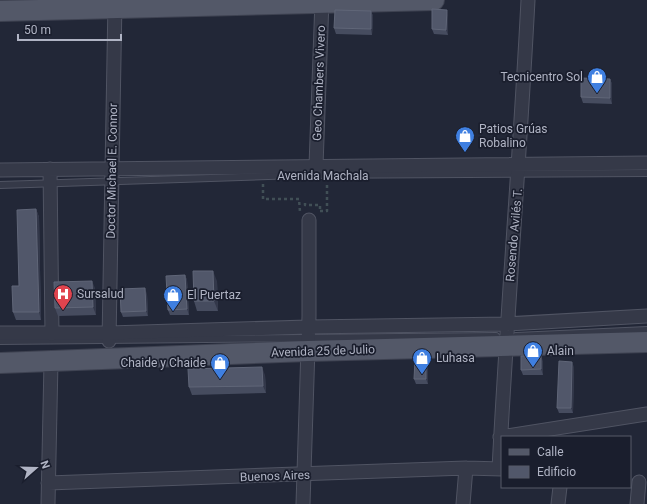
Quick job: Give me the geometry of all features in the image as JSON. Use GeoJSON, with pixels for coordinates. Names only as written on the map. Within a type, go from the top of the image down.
{"type":"FeatureCollection","features":[{"type":"Feature","properties":{"kind":"main road"},"geometry":{"type":"LineString","coordinates":[[0,11],[115,4],[434,0]]}},
{"type":"Feature","properties":{"kind":"main road","name":"Avenida 25 de Julio"},"geometry":{"type":"LineString","coordinates":[[0,364],[51,362],[308,339],[506,336],[647,342]]}},
{"type":"Feature","properties":{"kind":"street","name":"Rosendo Avilés T."},"geometry":{"type":"LineString","coordinates":[[500,469],[500,437],[506,336],[519,170],[528,0]]}},
{"type":"Feature","properties":{"kind":"street","name":"Geo Chambers Vivero"},"geometry":{"type":"LineString","coordinates":[[316,166],[322,2]]}},
{"type":"Feature","properties":{"kind":"street","name":"Doctor Michael E. Connor"},"geometry":{"type":"LineString","coordinates":[[109,337],[115,4]]}},
{"type":"Feature","properties":{"kind":"street","name":"Avenida Machala"},"geometry":{"type":"LineString","coordinates":[[0,170],[316,166],[519,170],[647,163]]}},
{"type":"Feature","properties":{"kind":"street"},"geometry":{"type":"LineString","coordinates":[[50,169],[52,334]]}},
{"type":"Feature","properties":{"kind":"street"},"geometry":{"type":"LineString","coordinates":[[303,504],[308,339],[306,216]]}},
{"type":"Feature","properties":{"kind":"street","name":"Avenida 25 de Julio"},"geometry":{"type":"LineString","coordinates":[[506,336],[647,316]]}},
{"type":"Feature","properties":{"kind":"street","name":"Avenida 25 de Julio"},"geometry":{"type":"LineString","coordinates":[[0,333],[109,337],[308,339]]}},
{"type":"Feature","properties":{"kind":"street"},"geometry":{"type":"LineString","coordinates":[[48,504],[51,362]]}},
{"type":"Feature","properties":{"kind":"street"},"geometry":{"type":"LineString","coordinates":[[506,436],[647,414]]}},
{"type":"Feature","properties":{"kind":"street"},"geometry":{"type":"LineString","coordinates":[[463,504],[466,468]]}},
{"type":"Feature","properties":{"kind":"street","name":"Buenos Aires"},"geometry":{"type":"LineString","coordinates":[[48,483],[466,468],[500,469]]}},
{"type":"Feature","properties":{"kind":"street"},"geometry":{"type":"LineString","coordinates":[[637,504],[639,482]]}},
{"type":"Feature","properties":{"kind":"street"},"geometry":{"type":"LineString","coordinates":[[558,504],[560,488]]}},
{"type":"Feature","properties":{"kind":"lane","name":"Avenida Machala"},"geometry":{"type":"LineString","coordinates":[[0,185],[519,170],[647,172]]}},
{"type":"Feature","properties":{"kind":"lane","name":"Avenida 25 de Julio"},"geometry":{"type":"LineString","coordinates":[[506,336],[647,330]]}},
{"type":"Feature","properties":{"kind":"lane","name":"Avenida 25 de Julio"},"geometry":{"type":"LineString","coordinates":[[0,342],[109,337]]}},
{"type":"Feature","properties":{"kind":"path"},"geometry":{"type":"LineString","coordinates":[[320,211],[327,211],[327,176]]}},
{"type":"Feature","properties":{"kind":"path"},"geometry":{"type":"LineString","coordinates":[[263,177],[263,199],[299,199],[300,212],[306,216]]}},
{"type":"Feature","properties":{"kind":"building"},"geometry":{"type":"Polygon","coordinates":[[[432,9],[447,10],[446,30],[432,29],[432,9]]]}},
{"type":"Feature","properties":{"kind":"building"},"geometry":{"type":"Polygon","coordinates":[[[335,10],[371,11],[371,29],[334,28],[335,10]]]}},
{"type":"Feature","properties":{"kind":"building","name":"Tecnicentro Sol"},"geometry":{"type":"Polygon","coordinates":[[[581,78],[610,79],[610,98],[581,97],[581,78]]]}},
{"type":"Feature","properties":{"kind":"building"},"geometry":{"type":"Polygon","coordinates":[[[36,209],[39,312],[13,312],[12,286],[19,286],[17,210],[36,209]]]}},
{"type":"Feature","properties":{"kind":"building"},"geometry":{"type":"Polygon","coordinates":[[[193,271],[213,271],[214,301],[194,301],[193,271]]]}},
{"type":"Feature","properties":{"kind":"building"},"geometry":{"type":"Polygon","coordinates":[[[185,275],[187,309],[168,310],[166,276],[185,275]]]}},
{"type":"Feature","properties":{"kind":"building"},"geometry":{"type":"Polygon","coordinates":[[[92,281],[93,307],[55,308],[54,282],[92,281]]]}},
{"type":"Feature","properties":{"kind":"building"},"geometry":{"type":"Polygon","coordinates":[[[145,288],[146,311],[121,312],[120,289],[145,288]]]}},
{"type":"Feature","properties":{"kind":"building"},"geometry":{"type":"Polygon","coordinates":[[[521,356],[541,356],[541,369],[521,370],[521,356]]]}},
{"type":"Feature","properties":{"kind":"building","name":"Luhasa"},"geometry":{"type":"Polygon","coordinates":[[[415,360],[426,361],[426,379],[414,379],[415,360]]]}},
{"type":"Feature","properties":{"kind":"building"},"geometry":{"type":"Polygon","coordinates":[[[559,361],[572,362],[571,408],[557,408],[559,361]]]}},
{"type":"Feature","properties":{"kind":"building"},"geometry":{"type":"Polygon","coordinates":[[[262,367],[263,386],[189,387],[188,369],[262,367]]]}},
{"type":"Feature","properties":{"kind":"place","name":"Tecnicentro Sol"},"geometry":{"type":"Point","coordinates":[597,94]}},
{"type":"Feature","properties":{"kind":"place","name":"Patios Grúas Robalino"},"geometry":{"type":"Point","coordinates":[465,153]}},
{"type":"Feature","properties":{"kind":"place","name":"Sursalud"},"geometry":{"type":"Point","coordinates":[63,311]}},
{"type":"Feature","properties":{"kind":"place","name":"El Puertaz"},"geometry":{"type":"Point","coordinates":[173,312]}},
{"type":"Feature","properties":{"kind":"place","name":"Alain"},"geometry":{"type":"Point","coordinates":[533,368]}},
{"type":"Feature","properties":{"kind":"place","name":"Luhasa"},"geometry":{"type":"Point","coordinates":[422,375]}},
{"type":"Feature","properties":{"kind":"place","name":"Chaide y Chaide"},"geometry":{"type":"Point","coordinates":[220,380]}}]}
